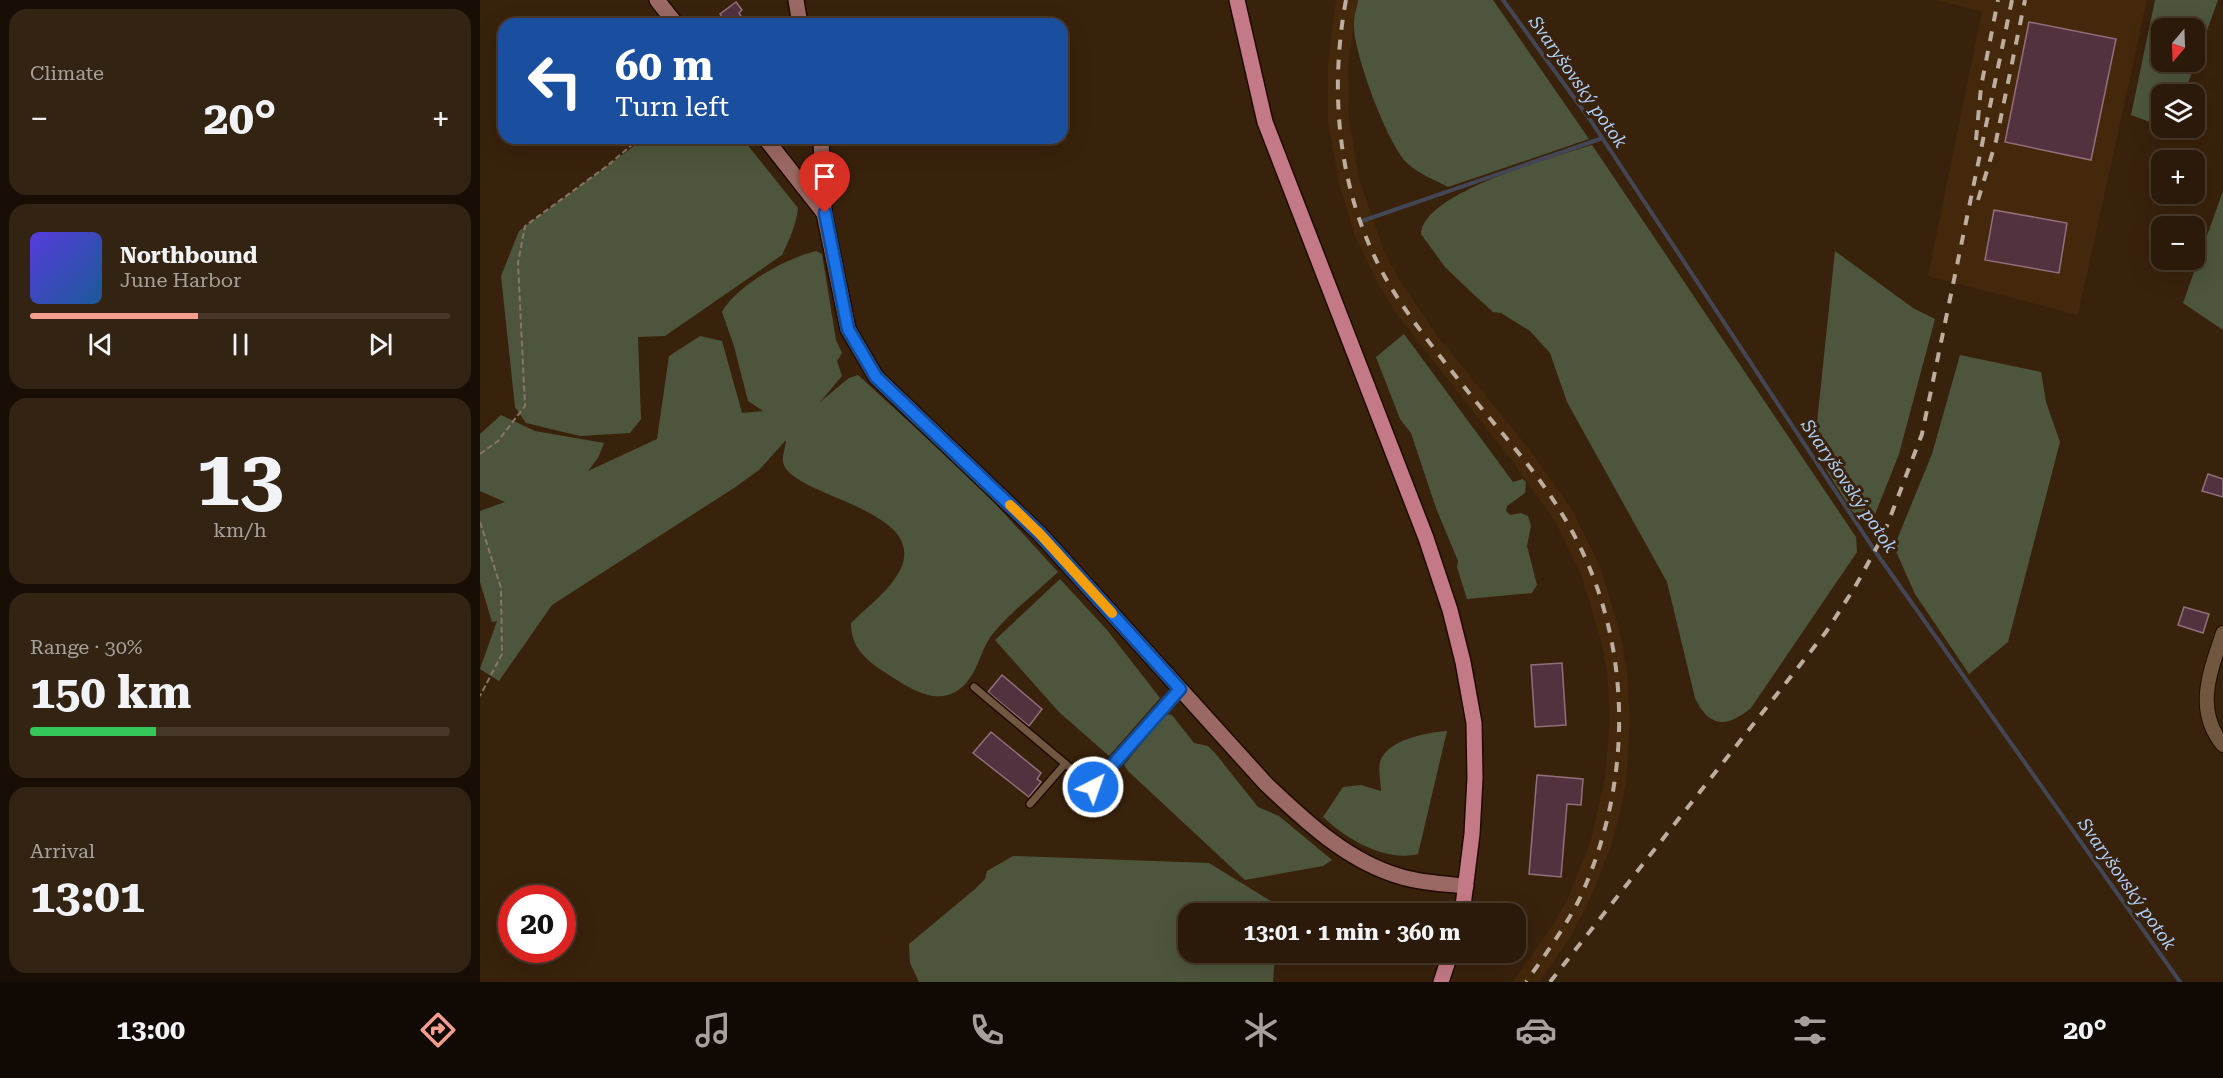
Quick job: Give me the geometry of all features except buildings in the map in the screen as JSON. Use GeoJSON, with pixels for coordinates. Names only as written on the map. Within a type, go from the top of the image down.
{"type":"FeatureCollection","features":[{"type":"Feature","properties":{"kind":"main road"},"geometry":{"type":"LineString","coordinates":[[1237,0],[1265,122],[1426,538],[1450,610],[1474,723],[1473,823],[1464,903]]}},
{"type":"Feature","properties":{"kind":"main road"},"geometry":{"type":"LineString","coordinates":[[1441,982],[1447,963]]}},
{"type":"Feature","properties":{"kind":"street"},"geometry":{"type":"LineString","coordinates":[[657,0],[671,18]]}},
{"type":"Feature","properties":{"kind":"street"},"geometry":{"type":"LineString","coordinates":[[796,0],[799,18]]}},
{"type":"Feature","properties":{"kind":"street"},"geometry":{"type":"LineString","coordinates":[[770,144],[825,213]]}},
{"type":"Feature","properties":{"kind":"street"},"geometry":{"type":"LineString","coordinates":[[821,144],[825,213],[848,329],[876,377],[1040,534],[1266,784],[1326,837],[1355,856],[1400,876],[1430,883],[1466,886]]}},
{"type":"Feature","properties":{"kind":"street"},"geometry":{"type":"LineString","coordinates":[[2223,633],[2210,672],[2205,698],[2211,727],[2223,746]]}},
{"type":"Feature","properties":{"kind":"lane"},"geometry":{"type":"LineString","coordinates":[[974,687],[1093,787],[1180,689]]}},
{"type":"Feature","properties":{"kind":"lane"},"geometry":{"type":"LineString","coordinates":[[1030,804],[1065,764]]}},
{"type":"Feature","properties":{"kind":"path"},"geometry":{"type":"LineString","coordinates":[[480,454],[498,441],[525,406],[518,263],[525,226],[632,144]]}},
{"type":"Feature","properties":{"kind":"path"},"geometry":{"type":"LineString","coordinates":[[480,522],[501,588],[502,654],[480,696]]}},
{"type":"Feature","properties":{"kind":"shaded area"},"geometry":{"type":"Polygon","coordinates":[[[1336,0],[1357,0],[1348,65],[1349,119],[1359,179],[1384,251],[1398,278],[1439,338],[1529,449],[1573,511],[1600,567],[1621,636],[1627,670],[1630,720],[1626,782],[1619,817],[1611,846],[1588,904],[1571,936],[1539,982],[1513,982],[1553,925],[1569,896],[1591,840],[1605,779],[1610,720],[1607,672],[1601,640],[1581,574],[1555,521],[1513,462],[1399,317],[1380,288],[1355,236],[1339,183],[1328,121],[1328,63],[1336,0]]]}},
{"type":"Feature","properties":{"kind":"shaded area"},"geometry":{"type":"Polygon","coordinates":[[[1938,0],[2147,0],[2078,315],[1928,276],[1982,12],[1938,0]]]}},
{"type":"Feature","properties":{"kind":"green space"},"geometry":{"type":"Polygon","coordinates":[[[1358,0],[1493,0],[1589,139],[1448,187],[1417,171],[1400,154],[1391,138],[1365,75],[1355,36],[1354,20],[1358,0]]]}},
{"type":"Feature","properties":{"kind":"green space"},"geometry":{"type":"Polygon","coordinates":[[[2155,0],[2218,0],[2205,36],[2205,18],[2151,18],[2155,0]]]}},
{"type":"Feature","properties":{"kind":"green space"},"geometry":{"type":"Polygon","coordinates":[[[2151,19],[2151,72],[2192,72],[2188,84],[2151,84],[2151,122],[2131,115],[2151,19]]]}},
{"type":"Feature","properties":{"kind":"green space"},"geometry":{"type":"Polygon","coordinates":[[[637,144],[747,144],[798,208],[790,238],[782,255],[665,336],[638,337],[641,419],[630,433],[580,436],[526,423],[515,407],[501,276],[519,231],[637,144]]]}},
{"type":"Feature","properties":{"kind":"green space"},"geometry":{"type":"Polygon","coordinates":[[[1592,145],[1856,537],[1857,552],[1751,708],[1726,722],[1713,720],[1706,715],[1695,698],[1667,582],[1567,402],[1550,353],[1530,331],[1501,313],[1493,312],[1469,290],[1445,267],[1421,234],[1427,219],[1443,204],[1466,191],[1522,167],[1592,145]]]}},
{"type":"Feature","properties":{"kind":"green space"},"geometry":{"type":"Polygon","coordinates":[[[2223,191],[2223,330],[2183,303],[2195,270],[2205,270],[2205,241],[2223,191]]]}},
{"type":"Feature","properties":{"kind":"green space"},"geometry":{"type":"Polygon","coordinates":[[[816,251],[822,254],[836,340],[842,353],[837,361],[842,376],[820,402],[849,378],[858,375],[979,486],[1058,572],[1014,611],[991,636],[973,673],[960,689],[939,696],[917,691],[896,680],[866,658],[857,646],[852,632],[851,623],[881,595],[896,577],[904,554],[898,535],[882,520],[810,486],[791,474],[783,462],[786,440],[759,470],[734,488],[552,605],[499,681],[480,669],[497,621],[492,622],[480,582],[480,511],[505,502],[480,491],[480,434],[501,415],[535,431],[604,443],[598,458],[588,471],[657,439],[669,356],[700,336],[722,341],[742,413],[763,411],[748,401],[734,346],[722,312],[739,292],[764,274],[777,266],[816,251]]]}},
{"type":"Feature","properties":{"kind":"green space"},"geometry":{"type":"Polygon","coordinates":[[[1835,251],[1913,308],[1935,319],[1899,454],[1870,527],[1851,510],[1826,469],[1828,450],[1814,451],[1835,251]]]}},
{"type":"Feature","properties":{"kind":"green space"},"geometry":{"type":"Polygon","coordinates":[[[1404,334],[1513,482],[1523,479],[1526,483],[1525,493],[1507,506],[1506,511],[1510,515],[1521,513],[1528,516],[1531,526],[1527,546],[1537,585],[1532,593],[1467,599],[1457,567],[1458,561],[1436,508],[1411,433],[1400,419],[1376,357],[1404,334]]]}},
{"type":"Feature","properties":{"kind":"green space"},"geometry":{"type":"Polygon","coordinates":[[[1960,355],[2041,372],[2046,402],[2060,442],[2008,642],[1969,674],[1915,594],[1894,547],[1932,454],[1960,355]]]}},
{"type":"Feature","properties":{"kind":"green space"},"geometry":{"type":"Polygon","coordinates":[[[1060,579],[1107,630],[1160,698],[1109,756],[1059,712],[995,640],[1060,579]]]}},
{"type":"Feature","properties":{"kind":"green space"},"geometry":{"type":"Polygon","coordinates":[[[1166,714],[1172,715],[1194,743],[1208,746],[1215,753],[1258,807],[1279,816],[1332,860],[1323,866],[1245,880],[1124,765],[1166,714]]]}},
{"type":"Feature","properties":{"kind":"green space"},"geometry":{"type":"Polygon","coordinates":[[[1447,731],[1418,854],[1392,855],[1367,847],[1343,833],[1323,817],[1343,787],[1361,785],[1381,791],[1380,762],[1390,748],[1419,735],[1447,731]]]}},
{"type":"Feature","properties":{"kind":"green space"},"geometry":{"type":"Polygon","coordinates":[[[1013,856],[1209,863],[1274,903],[1178,903],[1178,963],[1274,963],[1273,982],[919,982],[910,963],[909,944],[975,889],[985,879],[987,871],[1013,856]]]}},
{"type":"Feature","properties":{"kind":"waterway","name":"Svaryšovský potok"},"geometry":{"type":"LineString","coordinates":[[1503,0],[1591,121],[1875,551],[2180,982]]}},
{"type":"Feature","properties":{"kind":"waterway"},"geometry":{"type":"LineString","coordinates":[[1362,221],[1600,139]]}},
{"type":"Feature","properties":{"kind":"railway"},"geometry":{"type":"LineString","coordinates":[[1346,0],[1338,73],[1342,146],[1349,182],[1372,251],[1389,284],[1418,328],[1531,469],[1562,514],[1586,559],[1603,606],[1614,655],[1619,705],[1618,755],[1611,805],[1598,853],[1579,900],[1554,942],[1526,982]]}},
{"type":"Feature","properties":{"kind":"railway"},"geometry":{"type":"LineString","coordinates":[[1976,140],[1981,87],[1998,0]]}},
{"type":"Feature","properties":{"kind":"railway"},"geometry":{"type":"LineString","coordinates":[[1550,982],[1826,632],[1855,587],[1883,536],[1922,434],[2012,0]]}},
{"type":"Feature","properties":{"kind":"railway"},"geometry":{"type":"LineString","coordinates":[[1978,200],[1996,141],[2025,0]]}},
{"type":"Feature","properties":{"kind":"slow traffic"},"geometry":{"type":"LineString","coordinates":[[1010,505],[1040,534],[1112,613]]}},
{"type":"Feature","properties":{"kind":"route"},"geometry":{"type":"LineString","coordinates":[[825,213],[848,329],[876,377],[1040,534],[1180,689],[1093,787]]}}]}
